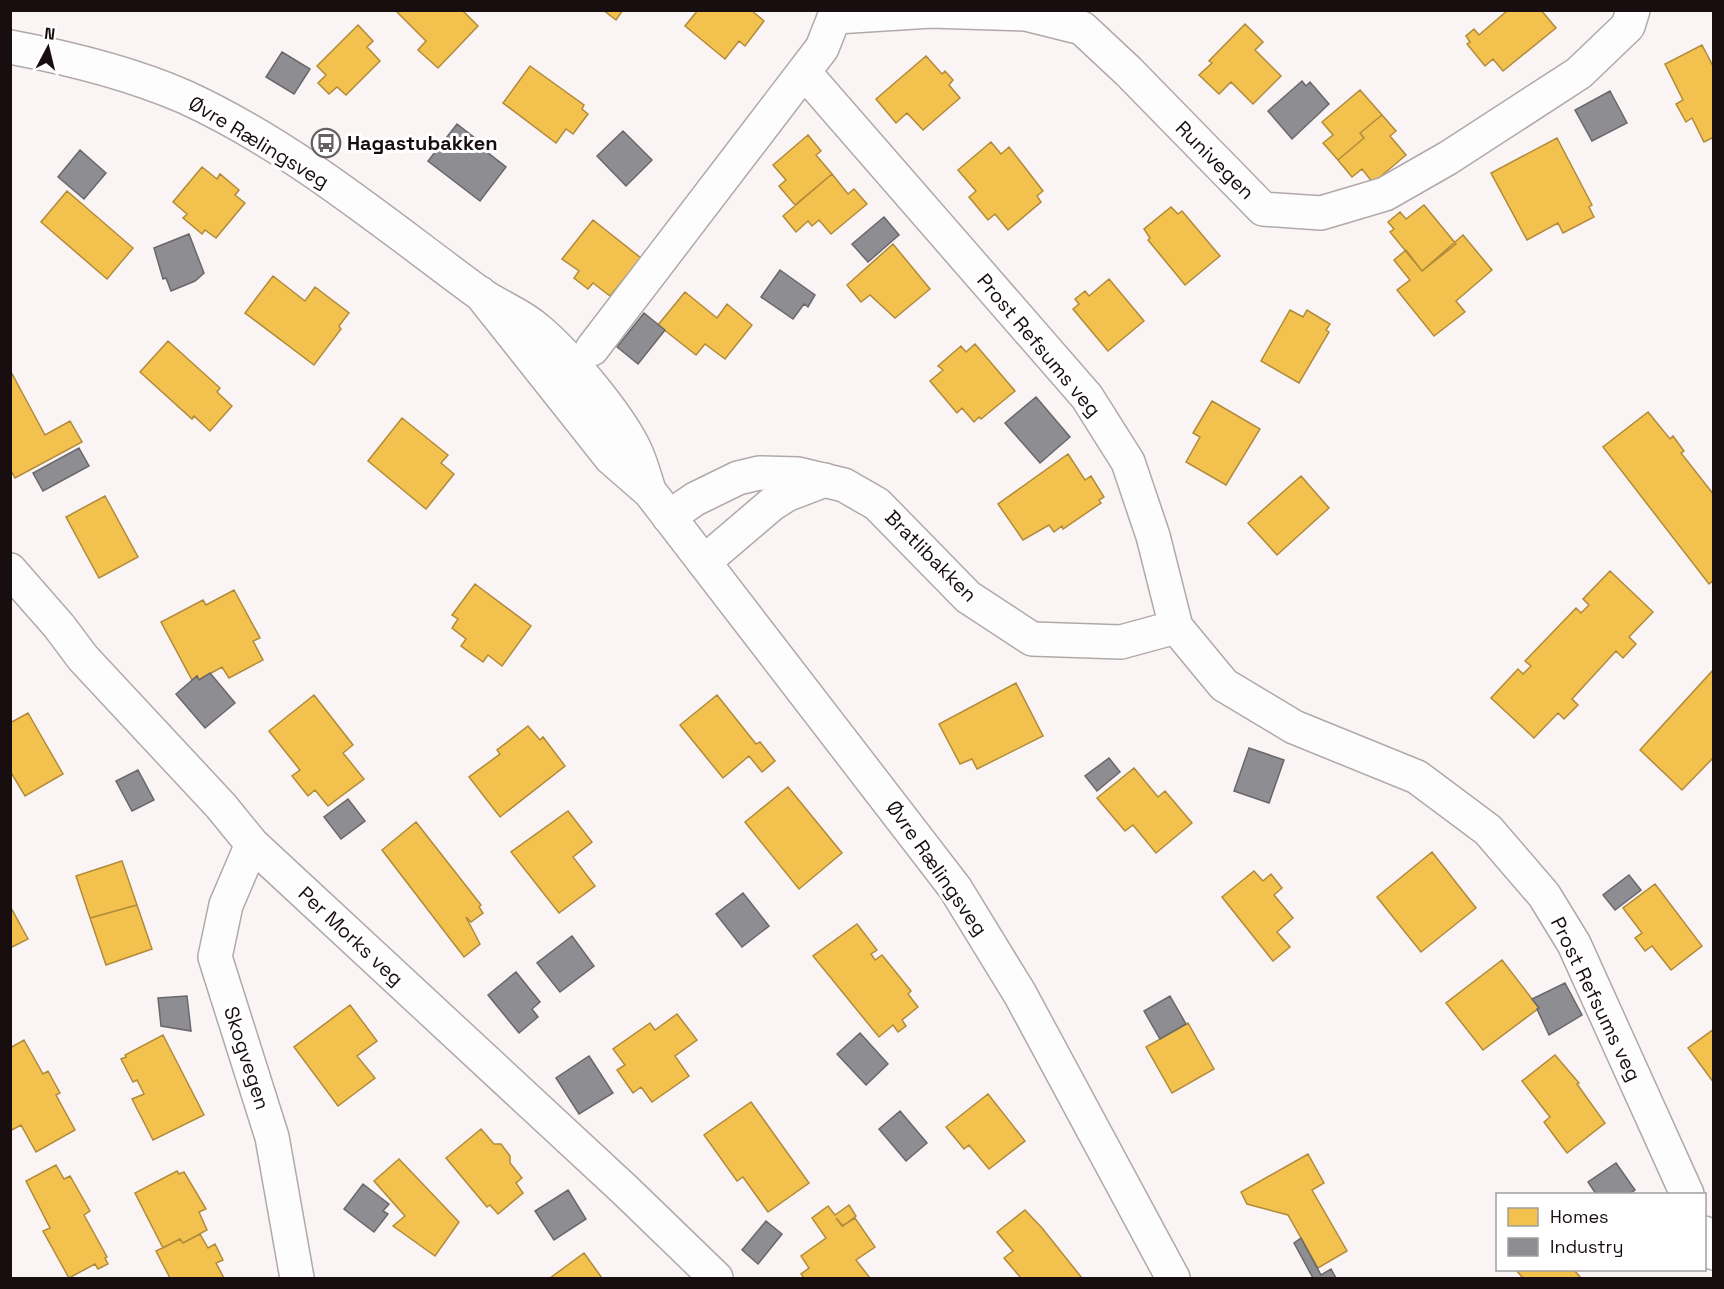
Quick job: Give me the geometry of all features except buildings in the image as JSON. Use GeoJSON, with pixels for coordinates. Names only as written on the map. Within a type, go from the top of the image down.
{"type":"FeatureCollection","features":[{"type":"Feature","properties":{"kind":"street","name":"Runivegen"},"geometry":{"type":"LineString","coordinates":[[836,14],[931,11],[1026,14],[1082,28],[1128,70],[1263,209],[1321,213],[1385,194],[1448,158],[1561,85],[1579,73],[1628,26],[1633,10]]}},
{"type":"Feature","properties":{"kind":"street"},"geometry":{"type":"LineString","coordinates":[[592,349],[822,48],[836,14]]}},
{"type":"Feature","properties":{"kind":"street","name":"Øvre Rælingsveg"},"geometry":{"type":"LineString","coordinates":[[10,47],[111,70],[184,97],[224,117],[334,186],[480,293],[611,458],[659,504],[955,888],[1026,1004],[1173,1278]]}},
{"type":"Feature","properties":{"kind":"street","name":"Prost Refsums veg"},"geometry":{"type":"LineString","coordinates":[[804,72],[1087,397],[1128,462],[1153,536],[1176,627],[1224,685],[1294,727],[1417,777],[1488,830],[1544,895],[1574,944],[1687,1193]]}},
{"type":"Feature","properties":{"kind":"street","name":"Bratlibakken"},"geometry":{"type":"LineString","coordinates":[[659,504],[749,476],[778,472],[825,480],[860,492],[877,504],[968,597],[1032,639],[1121,642],[1176,627]]}},
{"type":"Feature","properties":{"kind":"street"},"geometry":{"type":"LineString","coordinates":[[704,562],[772,504],[786,495],[825,480]]}},
{"type":"Feature","properties":{"kind":"street","name":"Per Morks veg"},"geometry":{"type":"LineString","coordinates":[[10,570],[59,626],[82,658],[221,806],[252,844],[625,1190],[716,1278]]}},
{"type":"Feature","properties":{"kind":"street","name":"Skogvegen"},"geometry":{"type":"LineString","coordinates":[[252,844],[226,905],[215,957],[273,1137],[297,1278]]}},
{"type":"Feature","properties":{"kind":"street"},"geometry":{"type":"LineString","coordinates":[[1706,1237],[1713,1253]]}},
{"type":"Feature","properties":{"kind":"place","name":"Hagastubakken"},"geometry":{"type":"Point","coordinates":[326,143]}}]}
